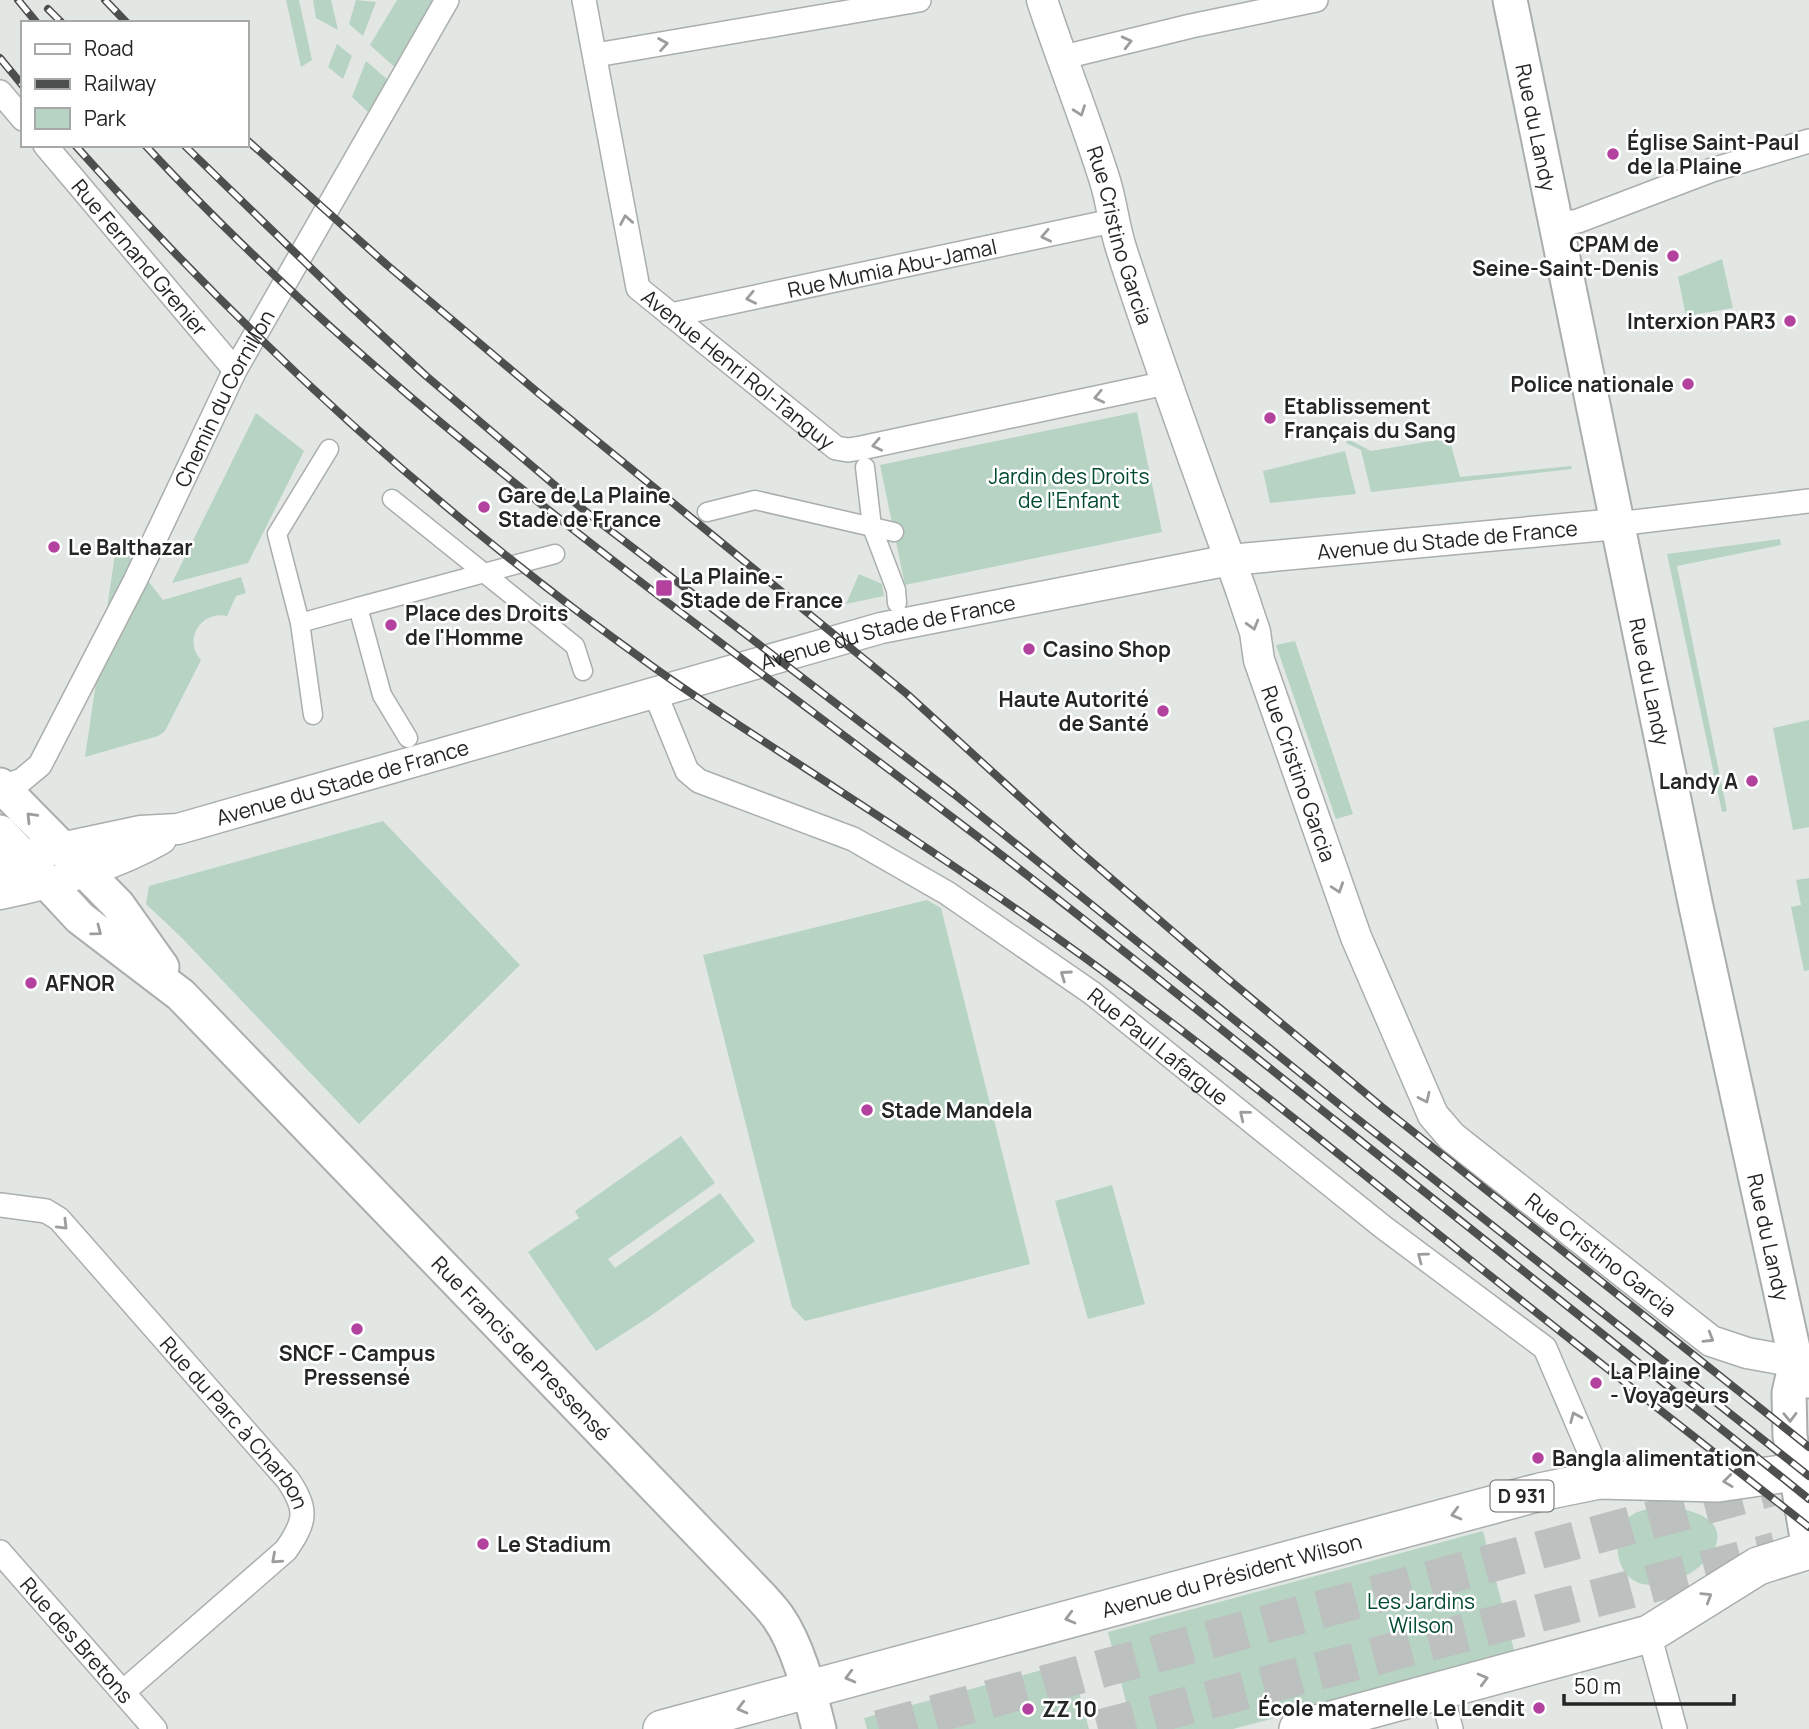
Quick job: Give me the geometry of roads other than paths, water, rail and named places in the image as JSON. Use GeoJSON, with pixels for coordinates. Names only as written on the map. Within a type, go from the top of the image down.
{"type":"FeatureCollection","features":[{"type":"Feature","properties":{"kind":"main road","name":"Rue du Landy"},"geometry":{"type":"LineString","coordinates":[[1510,0],[1695,902],[1802,1371],[1789,1393],[1790,1436],[1802,1471],[1809,1550]]}},
{"type":"Feature","properties":{"kind":"main road","name":"Rue Francis de Pressensé"},"geometry":{"type":"LineString","coordinates":[[1,786],[118,905],[181,995]]}},
{"type":"Feature","properties":{"kind":"main road","name":"Rue Francis de Pressensé"},"geometry":{"type":"LineString","coordinates":[[0,832],[12,862],[48,883],[80,918],[181,995],[742,1577],[777,1616],[787,1632],[820,1729]]}},
{"type":"Feature","properties":{"kind":"main road","name":"Avenue du Président Wilson"},"geometry":{"type":"LineString","coordinates":[[662,1729],[1539,1492],[1599,1480],[1718,1483],[1802,1471]]}},
{"type":"Feature","properties":{"kind":"main road"},"geometry":{"type":"LineString","coordinates":[[1298,1729],[1649,1634],[1758,1566],[1809,1550]]}},
{"type":"Feature","properties":{"kind":"street","name":"Chemin du Cornillon"},"geometry":{"type":"LineString","coordinates":[[1,786],[22,780],[40,765],[135,581],[235,370],[447,0]]}},
{"type":"Feature","properties":{"kind":"street","name":"Avenue Henri Rol-Tanguy"},"geometry":{"type":"LineString","coordinates":[[584,0],[638,288],[827,441],[842,450],[861,448],[1166,383]]}},
{"type":"Feature","properties":{"kind":"street"},"geometry":{"type":"LineString","coordinates":[[596,55],[919,0]]}},
{"type":"Feature","properties":{"kind":"street","name":"Rue Cristino Garcia"},"geometry":{"type":"LineString","coordinates":[[1042,0],[1105,181],[1112,206],[1112,221],[1166,383],[1255,632],[1259,660],[1356,937],[1433,1115],[1441,1126],[1711,1342],[1802,1371]]}},
{"type":"Feature","properties":{"kind":"street"},"geometry":{"type":"LineString","coordinates":[[1060,58],[1191,26],[1316,0]]}},
{"type":"Feature","properties":{"kind":"street"},"geometry":{"type":"LineString","coordinates":[[0,92],[21,117]]}},
{"type":"Feature","properties":{"kind":"street"},"geometry":{"type":"LineString","coordinates":[[1556,225],[1578,221],[1712,170],[1809,141]]}},
{"type":"Feature","properties":{"kind":"street","name":"Rue Fernand Grenier"},"geometry":{"type":"LineString","coordinates":[[47,147],[235,370]]}},
{"type":"Feature","properties":{"kind":"street","name":"Rue Mumia Abu-Jamal"},"geometry":{"type":"LineString","coordinates":[[671,315],[1112,221]]}},
{"type":"Feature","properties":{"kind":"street"},"geometry":{"type":"LineString","coordinates":[[313,715],[300,623],[277,534],[328,449]]}},
{"type":"Feature","properties":{"kind":"street"},"geometry":{"type":"LineString","coordinates":[[865,467],[872,527],[896,590],[897,603]]}},
{"type":"Feature","properties":{"kind":"street"},"geometry":{"type":"LineString","coordinates":[[392,499],[575,646],[583,671]]}},
{"type":"Feature","properties":{"kind":"street"},"geometry":{"type":"LineString","coordinates":[[707,512],[755,500],[894,532]]}},
{"type":"Feature","properties":{"kind":"street"},"geometry":{"type":"LineString","coordinates":[[1617,524],[1809,501]]}},
{"type":"Feature","properties":{"kind":"street","name":"Avenue du Stade de France"},"geometry":{"type":"LineString","coordinates":[[12,862],[74,860],[145,848],[178,829],[881,628],[1230,561],[1617,524]]}},
{"type":"Feature","properties":{"kind":"street"},"geometry":{"type":"LineString","coordinates":[[300,623],[555,554]]}},
{"type":"Feature","properties":{"kind":"street"},"geometry":{"type":"LineString","coordinates":[[358,607],[382,695],[408,738]]}},
{"type":"Feature","properties":{"kind":"street","name":"Rue Paul Lafargue"},"geometry":{"type":"LineString","coordinates":[[655,693],[687,771],[699,782],[853,839],[947,892],[1092,993],[1383,1227],[1545,1348],[1599,1480]]}},
{"type":"Feature","properties":{"kind":"street","name":"Avenue du Stade de France"},"geometry":{"type":"LineString","coordinates":[[0,894],[48,883],[74,860]]}},
{"type":"Feature","properties":{"kind":"street","name":"Rue du Parc à Charbon"},"geometry":{"type":"LineString","coordinates":[[0,1205],[46,1212],[59,1219],[288,1480],[300,1499],[302,1518],[298,1533],[286,1550],[123,1692]]}},
{"type":"Feature","properties":{"kind":"street","name":"Rue des Bretons"},"geometry":{"type":"LineString","coordinates":[[0,1552],[155,1729]]}},
{"type":"Feature","properties":{"kind":"street"},"geometry":{"type":"LineString","coordinates":[[1649,1634],[1675,1729]]}},
{"type":"Feature","properties":{"kind":"street"},"geometry":{"type":"LineString","coordinates":[[1441,1691],[1451,1729]]}},
{"type":"Feature","properties":{"kind":"tunnel"},"geometry":{"type":"LineString","coordinates":[[879,1729],[1773,1487]]}},
{"type":"Feature","properties":{"kind":"tunnel"},"geometry":{"type":"LineString","coordinates":[[1098,1729],[1776,1551]]}},
{"type":"Feature","properties":{"kind":"railway"},"geometry":{"type":"LineString","coordinates":[[18,0],[35,21]]}},
{"type":"Feature","properties":{"kind":"railway"},"geometry":{"type":"LineString","coordinates":[[105,0],[125,21]]}},
{"type":"Feature","properties":{"kind":"railway"},"geometry":{"type":"LineString","coordinates":[[48,9],[60,21]]}},
{"type":"Feature","properties":{"kind":"railway"},"geometry":{"type":"LineString","coordinates":[[0,58],[21,84]]}},
{"type":"Feature","properties":{"kind":"railway"},"geometry":{"type":"LineString","coordinates":[[248,141],[387,265],[542,396],[907,694],[1078,850],[1228,979],[1382,1107],[1809,1447]]}},
{"type":"Feature","properties":{"kind":"railway"},"geometry":{"type":"LineString","coordinates":[[77,147],[206,285],[275,353],[418,482],[567,604],[717,711],[942,858],[1107,974],[1240,1076],[1809,1527]]}},
{"type":"Feature","properties":{"kind":"railway"},"geometry":{"type":"LineString","coordinates":[[147,147],[238,241],[336,332],[540,503],[1059,900],[1809,1499]]}},
{"type":"Feature","properties":{"kind":"railway"},"geometry":{"type":"LineString","coordinates":[[186,147],[425,375],[585,511],[954,794],[1350,1113],[1809,1476]]}},
{"type":"Feature","properties":{"kind":"place","name":"Église Saint-Paul de la Plaine"},"geometry":{"type":"Point","coordinates":[1613,154]}},
{"type":"Feature","properties":{"kind":"place","name":"CPAM de Seine-Saint-Denis"},"geometry":{"type":"Point","coordinates":[1673,256]}},
{"type":"Feature","properties":{"kind":"place","name":"Interxion PAR3"},"geometry":{"type":"Point","coordinates":[1790,321]}},
{"type":"Feature","properties":{"kind":"place","name":"Police nationale"},"geometry":{"type":"Point","coordinates":[1688,384]}},
{"type":"Feature","properties":{"kind":"place","name":"Etablissement Français du Sang"},"geometry":{"type":"Point","coordinates":[1270,418]}},
{"type":"Feature","properties":{"kind":"place","name":"Gare de La Plaine Stade de France"},"geometry":{"type":"Point","coordinates":[484,507]}},
{"type":"Feature","properties":{"kind":"place","name":"Le Balthazar"},"geometry":{"type":"Point","coordinates":[54,547]}},
{"type":"Feature","properties":{"kind":"place","name":"La Plaine - Stade de France"},"geometry":{"type":"Point","coordinates":[664,588]}},
{"type":"Feature","properties":{"kind":"place","name":"Place des Droits de l'Homme"},"geometry":{"type":"Point","coordinates":[391,625]}},
{"type":"Feature","properties":{"kind":"place","name":"Casino Shop"},"geometry":{"type":"Point","coordinates":[1029,649]}},
{"type":"Feature","properties":{"kind":"place","name":"Haute Autorité de Santé"},"geometry":{"type":"Point","coordinates":[1163,711]}},
{"type":"Feature","properties":{"kind":"place","name":"Landy A"},"geometry":{"type":"Point","coordinates":[1752,781]}},
{"type":"Feature","properties":{"kind":"place","name":"AFNOR"},"geometry":{"type":"Point","coordinates":[31,983]}},
{"type":"Feature","properties":{"kind":"place","name":"Stade Mandela"},"geometry":{"type":"Point","coordinates":[867,1110]}},
{"type":"Feature","properties":{"kind":"place","name":"SNCF - Campus Pressensé"},"geometry":{"type":"Point","coordinates":[357,1329]}},
{"type":"Feature","properties":{"kind":"place","name":"La Plaine - Voyageurs"},"geometry":{"type":"Point","coordinates":[1596,1383]}},
{"type":"Feature","properties":{"kind":"place","name":"Bangla alimentation"},"geometry":{"type":"Point","coordinates":[1538,1458]}},
{"type":"Feature","properties":{"kind":"place","name":"Le Stadium"},"geometry":{"type":"Point","coordinates":[483,1544]}},
{"type":"Feature","properties":{"kind":"place","name":"École maternelle Le Lendit"},"geometry":{"type":"Point","coordinates":[1539,1708]}},
{"type":"Feature","properties":{"kind":"place","name":"ZZ 10"},"geometry":{"type":"Point","coordinates":[1028,1709]}},
{"type":"Feature","properties":{"kind":"park label","name":"Jardin des Droits de l'Enfant"},"geometry":{"type":"Point","coordinates":[1069,488]}},
{"type":"Feature","properties":{"kind":"park label","name":"Les Jardins Wilson"},"geometry":{"type":"Point","coordinates":[1421,1613]}}]}
